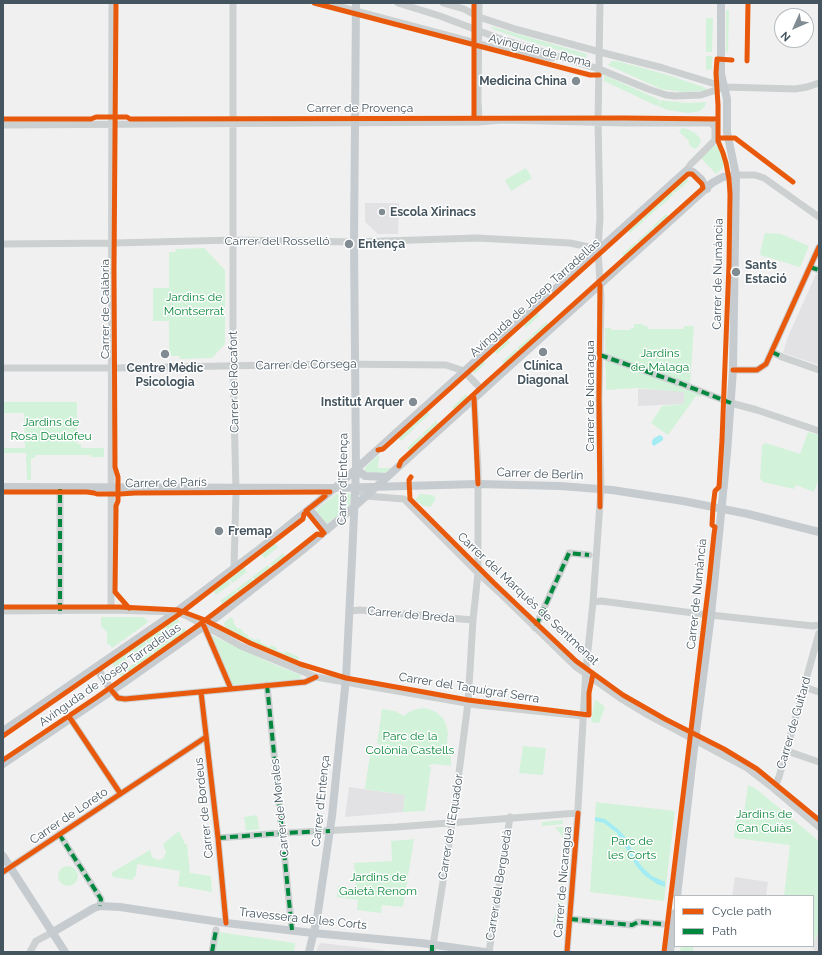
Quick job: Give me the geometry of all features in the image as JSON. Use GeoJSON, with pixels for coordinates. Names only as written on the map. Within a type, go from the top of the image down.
{"type":"FeatureCollection","features":[{"type":"Feature","properties":{"kind":"main road","name":"Carrer de Numància"},"geometry":{"type":"LineString","coordinates":[[677,895],[694,740],[711,615],[731,403],[736,175],[727,132],[727,99],[721,74],[721,3]]}},
{"type":"Feature","properties":{"kind":"main road","name":"Carrer d'Entença"},"geometry":{"type":"LineString","coordinates":[[309,952],[330,831],[346,683],[350,612],[356,469],[354,242],[356,7]]}},
{"type":"Feature","properties":{"kind":"main road","name":"Avinguda de Josep Tarradellas"},"geometry":{"type":"LineString","coordinates":[[3,731],[176,612],[335,488],[686,171]]}},
{"type":"Feature","properties":{"kind":"main road"},"geometry":{"type":"LineString","coordinates":[[686,171],[694,172],[707,188]]}},
{"type":"Feature","properties":{"kind":"main road","name":"Avinguda de Josep Tarradellas"},"geometry":{"type":"LineString","coordinates":[[3,764],[204,626],[327,530],[376,488],[707,188],[718,179],[728,175],[736,175]]}},
{"type":"Feature","properties":{"kind":"main road"},"geometry":{"type":"LineString","coordinates":[[356,469],[365,476],[387,477]]}},
{"type":"Feature","properties":{"kind":"main road","name":"Carrer de Berlín"},"geometry":{"type":"LineString","coordinates":[[376,488],[478,484],[560,486],[601,489],[647,495],[722,508],[819,532]]}},
{"type":"Feature","properties":{"kind":"main road","name":"Carrer de París"},"geometry":{"type":"LineString","coordinates":[[3,487],[111,489],[335,488]]}},
{"type":"Feature","properties":{"kind":"main road"},"geometry":{"type":"LineString","coordinates":[[335,488],[376,488]]}},
{"type":"Feature","properties":{"kind":"main road"},"geometry":{"type":"LineString","coordinates":[[309,509],[327,530]]}},
{"type":"Feature","properties":{"kind":"main road"},"geometry":{"type":"LineString","coordinates":[[338,521],[350,522],[354,525]]}},
{"type":"Feature","properties":{"kind":"main road"},"geometry":{"type":"LineString","coordinates":[[96,667],[112,690]]}},
{"type":"Feature","properties":{"kind":"main road"},"geometry":{"type":"LineString","coordinates":[[3,856],[65,952]]}},
{"type":"Feature","properties":{"kind":"main road","name":"Travessera de les Corts"},"geometry":{"type":"LineString","coordinates":[[52,932],[100,906],[120,907],[226,923],[432,948],[485,952]]}},
{"type":"Feature","properties":{"kind":"main road"},"geometry":{"type":"LineString","coordinates":[[670,952],[674,921]]}},
{"type":"Feature","properties":{"kind":"street","name":"Carrer de Calàbria"},"geometry":{"type":"LineString","coordinates":[[111,610],[112,3]]}},
{"type":"Feature","properties":{"kind":"street","name":"Carrer de Rocafort"},"geometry":{"type":"LineString","coordinates":[[233,3],[233,366],[236,488],[234,568]]}},
{"type":"Feature","properties":{"kind":"street","name":"Avinguda de Roma"},"geometry":{"type":"LineString","coordinates":[[326,3],[356,7],[479,44],[528,55],[566,60]]}},
{"type":"Feature","properties":{"kind":"street","name":"Avinguda de Roma"},"geometry":{"type":"LineString","coordinates":[[398,3],[440,16],[504,40],[599,69],[648,89],[670,96],[701,95],[725,87]]}},
{"type":"Feature","properties":{"kind":"street","name":"Avinguda de Roma"},"geometry":{"type":"LineString","coordinates":[[443,3],[464,9],[479,17],[600,52],[663,68],[725,87]]}},
{"type":"Feature","properties":{"kind":"street"},"geometry":{"type":"LineString","coordinates":[[479,3],[479,122]]}},
{"type":"Feature","properties":{"kind":"street"},"geometry":{"type":"LineString","coordinates":[[598,249],[600,218],[598,122],[600,3]]}},
{"type":"Feature","properties":{"kind":"street"},"geometry":{"type":"LineString","coordinates":[[725,87],[795,89],[807,88],[819,83]]}},
{"type":"Feature","properties":{"kind":"street","name":"Carrer de Provença"},"geometry":{"type":"LineString","coordinates":[[3,125],[479,122],[502,120],[711,123],[714,125],[715,131]]}},
{"type":"Feature","properties":{"kind":"street","name":"Avinguda de Josep Tarradellas"},"geometry":{"type":"LineString","coordinates":[[686,171],[715,140],[715,131]]}},
{"type":"Feature","properties":{"kind":"street"},"geometry":{"type":"LineString","coordinates":[[736,175],[759,176],[768,180],[819,216]]}},
{"type":"Feature","properties":{"kind":"street","name":"Carrer del Rosselló"},"geometry":{"type":"LineString","coordinates":[[3,244],[233,240],[354,242],[477,238],[570,243],[598,249]]}},
{"type":"Feature","properties":{"kind":"street"},"geometry":{"type":"LineString","coordinates":[[732,370],[752,371],[762,368],[766,364],[819,247]]}},
{"type":"Feature","properties":{"kind":"street","name":"Carrer de Nicaragua"},"geometry":{"type":"LineString","coordinates":[[567,952],[578,813],[586,674],[601,489],[600,285],[598,249]]}},
{"type":"Feature","properties":{"kind":"street"},"geometry":{"type":"LineString","coordinates":[[810,267],[819,270]]}},
{"type":"Feature","properties":{"kind":"street"},"geometry":{"type":"LineString","coordinates":[[772,352],[819,370]]}},
{"type":"Feature","properties":{"kind":"street"},"geometry":{"type":"LineString","coordinates":[[600,355],[731,403],[757,410],[819,431]]}},
{"type":"Feature","properties":{"kind":"street","name":"Carrer de Còrsega"},"geometry":{"type":"LineString","coordinates":[[3,368],[111,368],[355,364],[446,365],[464,371]]}},
{"type":"Feature","properties":{"kind":"street"},"geometry":{"type":"LineString","coordinates":[[464,371],[483,390]]}},
{"type":"Feature","properties":{"kind":"street","name":"Carrer de l'Equador"},"geometry":{"type":"LineString","coordinates":[[432,948],[452,822],[468,703],[472,620],[478,573],[478,484],[474,398]]}},
{"type":"Feature","properties":{"kind":"street"},"geometry":{"type":"LineString","coordinates":[[355,488],[366,496],[404,498],[405,491],[408,486]]}},
{"type":"Feature","properties":{"kind":"street"},"geometry":{"type":"LineString","coordinates":[[60,488],[60,610]]}},
{"type":"Feature","properties":{"kind":"street","name":"Carrer del Marquès de Sentmenat"},"geometry":{"type":"LineString","coordinates":[[404,498],[478,573],[502,594],[535,628],[586,674],[634,707],[740,764],[818,823]]}},
{"type":"Feature","properties":{"kind":"street"},"geometry":{"type":"LineString","coordinates":[[535,628],[569,553],[589,555]]}},
{"type":"Feature","properties":{"kind":"street"},"geometry":{"type":"LineString","coordinates":[[593,602],[600,601],[711,615],[813,626],[819,625]]}},
{"type":"Feature","properties":{"kind":"street"},"geometry":{"type":"LineString","coordinates":[[3,611],[111,610],[176,612]]}},
{"type":"Feature","properties":{"kind":"street","name":"Carrer de Breda"},"geometry":{"type":"LineString","coordinates":[[350,612],[360,610],[472,620]]}},
{"type":"Feature","properties":{"kind":"street","name":"Carrer del Taquígraf Serra"},"geometry":{"type":"LineString","coordinates":[[176,612],[181,613],[240,646],[316,677],[468,703],[583,716]]}},
{"type":"Feature","properties":{"kind":"street"},"geometry":{"type":"LineString","coordinates":[[204,626],[231,689]]}},
{"type":"Feature","properties":{"kind":"street","name":"Carrer de Guitard"},"geometry":{"type":"LineString","coordinates":[[773,788],[776,784],[787,751],[819,633]]}},
{"type":"Feature","properties":{"kind":"street"},"geometry":{"type":"LineString","coordinates":[[112,690],[116,696],[121,699],[305,682],[316,677]]}},
{"type":"Feature","properties":{"kind":"street","name":"Carrer de Morales"},"geometry":{"type":"LineString","coordinates":[[267,685],[292,930]]}},
{"type":"Feature","properties":{"kind":"street"},"geometry":{"type":"LineString","coordinates":[[804,687],[819,692]]}},
{"type":"Feature","properties":{"kind":"street","name":"Carrer de Bordeus"},"geometry":{"type":"LineString","coordinates":[[201,692],[226,923]]}},
{"type":"Feature","properties":{"kind":"street"},"geometry":{"type":"LineString","coordinates":[[70,718],[120,793]]}},
{"type":"Feature","properties":{"kind":"street","name":"Carrer de Loreto"},"geometry":{"type":"LineString","coordinates":[[3,872],[206,737]]}},
{"type":"Feature","properties":{"kind":"street"},"geometry":{"type":"LineString","coordinates":[[787,751],[819,762]]}},
{"type":"Feature","properties":{"kind":"street"},"geometry":{"type":"LineString","coordinates":[[218,838],[578,813]]}},
{"type":"Feature","properties":{"kind":"street","name":"Carrer del Berguedà"},"geometry":{"type":"LineString","coordinates":[[489,952],[510,817]]}},
{"type":"Feature","properties":{"kind":"street"},"geometry":{"type":"LineString","coordinates":[[59,834],[101,899],[100,906]]}},
{"type":"Feature","properties":{"kind":"street"},"geometry":{"type":"LineString","coordinates":[[570,919],[632,925],[638,922],[662,924]]}},
{"type":"Feature","properties":{"kind":"street"},"geometry":{"type":"LineString","coordinates":[[212,952],[216,930]]}},
{"type":"Feature","properties":{"kind":"street"},"geometry":{"type":"LineString","coordinates":[[30,952],[36,941],[52,932]]}},
{"type":"Feature","properties":{"kind":"shaded area","name":"Escola Xirinacs"},"geometry":{"type":"Polygon","coordinates":[[[365,203],[399,203],[398,234],[378,234],[365,222],[365,203]]]}},
{"type":"Feature","properties":{"kind":"shaded area"},"geometry":{"type":"Polygon","coordinates":[[[816,274],[819,275],[819,365],[783,353],[787,339],[816,274]]]}},
{"type":"Feature","properties":{"kind":"shaded area"},"geometry":{"type":"Polygon","coordinates":[[[638,389],[684,391],[684,404],[638,406],[638,389]]]}},
{"type":"Feature","properties":{"kind":"shaded area"},"geometry":{"type":"Polygon","coordinates":[[[349,787],[405,795],[403,812],[345,817],[349,787]]]}},
{"type":"Feature","properties":{"kind":"shaded area"},"geometry":{"type":"Polygon","coordinates":[[[735,877],[768,882],[766,895],[732,895],[735,877]]]}},
{"type":"Feature","properties":{"kind":"shaded area"},"geometry":{"type":"Polygon","coordinates":[[[819,929],[819,952],[815,952],[815,950],[812,949],[814,947],[819,929]]]}},
{"type":"Feature","properties":{"kind":"shaded area"},"geometry":{"type":"Polygon","coordinates":[[[321,943],[373,949],[392,952],[316,952],[321,943]]]}},
{"type":"Feature","properties":{"kind":"green space"},"geometry":{"type":"Polygon","coordinates":[[[726,10],[729,10],[728,53],[726,52],[726,10]]]}},
{"type":"Feature","properties":{"kind":"green space"},"geometry":{"type":"Polygon","coordinates":[[[706,18],[713,18],[712,52],[706,52],[706,18]]]}},
{"type":"Feature","properties":{"kind":"green space"},"geometry":{"type":"Polygon","coordinates":[[[490,26],[587,54],[586,58],[530,42],[495,30],[490,26]]]}},
{"type":"Feature","properties":{"kind":"green space"},"geometry":{"type":"Polygon","coordinates":[[[706,56],[712,56],[712,69],[706,70],[706,56]]]}},
{"type":"Feature","properties":{"kind":"green space"},"geometry":{"type":"Polygon","coordinates":[[[612,61],[617,61],[668,75],[706,88],[706,91],[682,92],[661,89],[608,65],[612,61]]]}},
{"type":"Feature","properties":{"kind":"green space"},"geometry":{"type":"Polygon","coordinates":[[[604,75],[660,100],[657,106],[604,81],[604,75]]]}},
{"type":"Feature","properties":{"kind":"green space"},"geometry":{"type":"Polygon","coordinates":[[[661,100],[686,103],[706,102],[705,106],[700,111],[688,113],[668,110],[658,106],[661,100]]]}},
{"type":"Feature","properties":{"kind":"green space"},"geometry":{"type":"Polygon","coordinates":[[[682,128],[695,133],[699,137],[701,141],[698,147],[695,149],[690,146],[688,140],[679,132],[682,128]]]}},
{"type":"Feature","properties":{"kind":"green space"},"geometry":{"type":"Polygon","coordinates":[[[715,145],[719,146],[725,162],[722,169],[716,174],[701,158],[715,145]]]}},
{"type":"Feature","properties":{"kind":"green space"},"geometry":{"type":"Polygon","coordinates":[[[526,168],[532,178],[511,191],[505,180],[526,168]]]}},
{"type":"Feature","properties":{"kind":"green space"},"geometry":{"type":"Polygon","coordinates":[[[686,178],[689,181],[675,193],[673,190],[686,178]]]}},
{"type":"Feature","properties":{"kind":"green space"},"geometry":{"type":"Polygon","coordinates":[[[671,191],[674,194],[660,207],[657,203],[671,191]]]}},
{"type":"Feature","properties":{"kind":"green space"},"geometry":{"type":"Polygon","coordinates":[[[657,204],[659,207],[645,220],[642,217],[657,204]]]}},
{"type":"Feature","properties":{"kind":"green space"},"geometry":{"type":"Polygon","coordinates":[[[666,214],[669,217],[655,230],[652,227],[666,214]]]}},
{"type":"Feature","properties":{"kind":"green space"},"geometry":{"type":"Polygon","coordinates":[[[642,218],[644,221],[630,233],[627,230],[642,218]]]}},
{"type":"Feature","properties":{"kind":"green space"},"geometry":{"type":"Polygon","coordinates":[[[651,228],[653,231],[640,244],[637,241],[651,228]]]}},
{"type":"Feature","properties":{"kind":"green space"},"geometry":{"type":"Polygon","coordinates":[[[765,233],[781,234],[809,246],[800,267],[760,255],[765,233]]]}},
{"type":"Feature","properties":{"kind":"green space"},"geometry":{"type":"Polygon","coordinates":[[[636,242],[638,245],[625,257],[622,254],[636,242]]]}},
{"type":"Feature","properties":{"kind":"green space","name":"Jardins de Montserrat"},"geometry":{"type":"Polygon","coordinates":[[[204,248],[225,270],[225,344],[212,358],[180,359],[179,356],[169,356],[169,321],[153,321],[153,288],[169,288],[169,252],[175,252],[176,249],[204,248]]]}},
{"type":"Feature","properties":{"kind":"green space"},"geometry":{"type":"Polygon","coordinates":[[[537,312],[540,315],[526,328],[523,324],[537,312]]]}},
{"type":"Feature","properties":{"kind":"green space"},"geometry":{"type":"Polygon","coordinates":[[[546,322],[549,325],[535,338],[532,335],[546,322]]]}},
{"type":"Feature","properties":{"kind":"green space","name":"Jardins de Màlaga"},"geometry":{"type":"Polygon","coordinates":[[[634,324],[643,324],[643,326],[647,326],[648,329],[684,329],[684,326],[694,326],[690,386],[704,392],[701,397],[696,396],[668,435],[651,423],[662,406],[684,404],[684,392],[637,388],[606,390],[605,328],[611,328],[611,330],[631,330],[631,328],[634,328],[634,324]]]}},
{"type":"Feature","properties":{"kind":"green space"},"geometry":{"type":"Polygon","coordinates":[[[531,336],[534,339],[520,351],[517,348],[531,336]]]}},
{"type":"Feature","properties":{"kind":"green space"},"geometry":{"type":"Polygon","coordinates":[[[507,339],[510,342],[497,354],[494,351],[507,339]]]}},
{"type":"Feature","properties":{"kind":"green space"},"geometry":{"type":"Polygon","coordinates":[[[516,349],[519,352],[505,365],[502,362],[516,349]]]}},
{"type":"Feature","properties":{"kind":"green space"},"geometry":{"type":"Polygon","coordinates":[[[484,359],[485,364],[474,374],[473,369],[484,359]]]}},
{"type":"Feature","properties":{"kind":"green space"},"geometry":{"type":"Polygon","coordinates":[[[466,394],[469,398],[455,410],[452,407],[466,394]]]}},
{"type":"Feature","properties":{"kind":"green space","name":"Jardins de Rosa Deulofeu"},"geometry":{"type":"Polygon","coordinates":[[[3,402],[77,402],[77,444],[81,444],[81,448],[104,448],[104,457],[91,457],[91,455],[35,455],[35,458],[31,458],[31,480],[27,480],[26,453],[3,453],[3,448],[25,448],[24,413],[3,413],[3,402]]]}},
{"type":"Feature","properties":{"kind":"green space"},"geometry":{"type":"Polygon","coordinates":[[[427,411],[430,414],[415,427],[413,424],[427,411]]]}},
{"type":"Feature","properties":{"kind":"green space"},"geometry":{"type":"Polygon","coordinates":[[[436,421],[439,425],[425,437],[422,434],[436,421]]]}},
{"type":"Feature","properties":{"kind":"green space"},"geometry":{"type":"Polygon","coordinates":[[[412,425],[415,428],[401,441],[398,437],[412,425]]]}},
{"type":"Feature","properties":{"kind":"green space"},"geometry":{"type":"Polygon","coordinates":[[[808,432],[819,435],[819,477],[814,492],[796,485],[794,489],[763,482],[760,478],[762,445],[766,443],[800,454],[808,432]]]}},
{"type":"Feature","properties":{"kind":"green space"},"geometry":{"type":"Polygon","coordinates":[[[421,435],[424,438],[410,451],[407,448],[421,435]]]}},
{"type":"Feature","properties":{"kind":"green space"},"geometry":{"type":"Polygon","coordinates":[[[379,455],[378,468],[391,468],[384,474],[365,472],[365,467],[379,455]]]}},
{"type":"Feature","properties":{"kind":"green space"},"geometry":{"type":"Polygon","coordinates":[[[348,493],[351,495],[350,505],[327,524],[316,512],[317,509],[336,494],[348,493]]]}},
{"type":"Feature","properties":{"kind":"green space"},"geometry":{"type":"Polygon","coordinates":[[[420,494],[432,495],[436,498],[431,507],[424,506],[415,500],[420,494]]]}},
{"type":"Feature","properties":{"kind":"green space"},"geometry":{"type":"Polygon","coordinates":[[[275,543],[278,547],[265,558],[261,554],[275,543]]]}},
{"type":"Feature","properties":{"kind":"green space"},"geometry":{"type":"Polygon","coordinates":[[[283,553],[286,557],[273,568],[270,564],[283,553]]]}},
{"type":"Feature","properties":{"kind":"green space"},"geometry":{"type":"Polygon","coordinates":[[[268,565],[272,569],[256,581],[252,577],[268,565]]]}},
{"type":"Feature","properties":{"kind":"green space"},"geometry":{"type":"Polygon","coordinates":[[[244,567],[247,572],[232,583],[229,579],[244,567]]]}},
{"type":"Feature","properties":{"kind":"green space"},"geometry":{"type":"Polygon","coordinates":[[[251,578],[255,582],[240,594],[236,589],[251,578]]]}},
{"type":"Feature","properties":{"kind":"green space"},"geometry":{"type":"Polygon","coordinates":[[[228,580],[231,584],[216,595],[213,591],[228,580]]]}},
{"type":"Feature","properties":{"kind":"green space"},"geometry":{"type":"Polygon","coordinates":[[[235,590],[239,594],[224,606],[220,601],[235,590]]]}},
{"type":"Feature","properties":{"kind":"green space"},"geometry":{"type":"Polygon","coordinates":[[[101,617],[143,617],[148,621],[112,648],[107,644],[107,632],[101,626],[101,617]]]}},
{"type":"Feature","properties":{"kind":"green space"},"geometry":{"type":"Polygon","coordinates":[[[176,617],[180,622],[164,632],[161,628],[176,617]]]}},
{"type":"Feature","properties":{"kind":"green space"},"geometry":{"type":"Polygon","coordinates":[[[231,617],[238,629],[240,628],[248,635],[248,637],[261,640],[260,642],[270,647],[271,645],[277,648],[276,650],[284,653],[286,651],[299,657],[298,662],[250,642],[225,629],[224,623],[231,617]]]}},
{"type":"Feature","properties":{"kind":"green space"},"geometry":{"type":"Polygon","coordinates":[[[184,628],[187,632],[172,643],[169,639],[184,628]]]}},
{"type":"Feature","properties":{"kind":"green space"},"geometry":{"type":"Polygon","coordinates":[[[160,629],[164,633],[148,644],[145,640],[160,629]]]}},
{"type":"Feature","properties":{"kind":"green space"},"geometry":{"type":"Polygon","coordinates":[[[213,636],[273,664],[301,675],[301,677],[300,679],[232,685],[211,637],[213,636]]]}},
{"type":"Feature","properties":{"kind":"green space"},"geometry":{"type":"Polygon","coordinates":[[[168,639],[171,644],[155,655],[152,650],[168,639]]]}},
{"type":"Feature","properties":{"kind":"green space"},"geometry":{"type":"Polygon","coordinates":[[[144,641],[147,645],[131,656],[128,652],[144,641]]]}},
{"type":"Feature","properties":{"kind":"green space"},"geometry":{"type":"Polygon","coordinates":[[[151,651],[154,656],[139,667],[136,662],[151,651]]]}},
{"type":"Feature","properties":{"kind":"green space"},"geometry":{"type":"Polygon","coordinates":[[[127,652],[130,657],[115,667],[112,663],[127,652]]]}},
{"type":"Feature","properties":{"kind":"green space"},"geometry":{"type":"Polygon","coordinates":[[[135,663],[138,667],[122,678],[119,674],[135,663]]]}},
{"type":"Feature","properties":{"kind":"green space"},"geometry":{"type":"Polygon","coordinates":[[[595,699],[605,707],[599,723],[591,722],[595,699]]]}},
{"type":"Feature","properties":{"kind":"green space","name":"Parc de la Colònia Castells"},"geometry":{"type":"Polygon","coordinates":[[[426,708],[436,712],[443,718],[446,724],[448,733],[447,742],[451,753],[451,766],[433,764],[427,766],[431,767],[425,811],[403,812],[405,795],[365,789],[370,754],[380,756],[381,745],[377,744],[382,709],[395,711],[404,716],[417,709],[426,708]]]}},
{"type":"Feature","properties":{"kind":"green space"},"geometry":{"type":"Polygon","coordinates":[[[523,746],[546,748],[543,775],[519,773],[523,746]]]}},
{"type":"Feature","properties":{"kind":"green space","name":"Jardins de Can Cuiàs"},"geometry":{"type":"Polygon","coordinates":[[[748,785],[755,788],[819,841],[819,929],[814,942],[814,895],[784,895],[790,845],[734,838],[736,819],[743,820],[748,785]]]}},
{"type":"Feature","properties":{"kind":"green space","name":"Parc de les Corts"},"geometry":{"type":"Polygon","coordinates":[[[596,802],[675,811],[664,901],[590,892],[596,802]]]}},
{"type":"Feature","properties":{"kind":"green space"},"geometry":{"type":"Polygon","coordinates":[[[257,815],[259,829],[246,831],[244,817],[257,815]]]}},
{"type":"Feature","properties":{"kind":"green space"},"geometry":{"type":"Polygon","coordinates":[[[563,820],[563,824],[542,826],[542,822],[563,820]]]}},
{"type":"Feature","properties":{"kind":"green space"},"geometry":{"type":"Polygon","coordinates":[[[555,827],[567,827],[566,840],[565,840],[555,827]]]}},
{"type":"Feature","properties":{"kind":"green space"},"geometry":{"type":"Polygon","coordinates":[[[179,831],[185,844],[187,844],[190,873],[211,876],[212,892],[178,886],[180,871],[137,864],[136,876],[134,876],[133,880],[113,877],[111,873],[150,850],[152,857],[158,860],[163,859],[166,852],[163,844],[179,831]]]}},
{"type":"Feature","properties":{"kind":"green space","name":"Jardins de Gaietà Renom"},"geometry":{"type":"Polygon","coordinates":[[[414,839],[403,907],[382,905],[381,913],[357,910],[358,900],[337,897],[338,886],[356,888],[353,863],[392,861],[391,841],[414,839]]]}},
{"type":"Feature","properties":{"kind":"green space"},"geometry":{"type":"Polygon","coordinates":[[[68,866],[75,869],[78,876],[75,883],[68,886],[61,883],[58,876],[61,869],[68,866]]]}},
{"type":"Feature","properties":{"kind":"green space"},"geometry":{"type":"Polygon","coordinates":[[[563,881],[561,908],[557,907],[563,881]]]}},
{"type":"Feature","properties":{"kind":"green space"},"geometry":{"type":"Polygon","coordinates":[[[556,912],[561,912],[560,923],[553,923],[556,912]]]}},
{"type":"Feature","properties":{"kind":"green space"},"geometry":{"type":"Polygon","coordinates":[[[218,932],[295,943],[294,952],[215,952],[218,932]]]}},
{"type":"Feature","properties":{"kind":"green space"},"geometry":{"type":"Polygon","coordinates":[[[681,947],[693,947],[693,952],[680,952],[681,947]]]}},
{"type":"Feature","properties":{"kind":"water"},"geometry":{"type":"Polygon","coordinates":[[[660,435],[663,437],[663,440],[654,446],[652,441],[660,435]]]}},
{"type":"Feature","properties":{"kind":"water"},"geometry":{"type":"Polygon","coordinates":[[[595,817],[605,819],[619,830],[626,838],[637,860],[643,868],[652,876],[665,882],[665,887],[657,884],[644,875],[637,867],[617,833],[604,823],[595,821],[595,817]]]}},
{"type":"Feature","properties":{"kind":"marked path"},"geometry":{"type":"LineString","coordinates":[[810,267],[819,270]]}},
{"type":"Feature","properties":{"kind":"marked path"},"geometry":{"type":"LineString","coordinates":[[772,352],[782,357]]}},
{"type":"Feature","properties":{"kind":"marked path"},"geometry":{"type":"LineString","coordinates":[[600,355],[731,403]]}},
{"type":"Feature","properties":{"kind":"marked path"},"geometry":{"type":"LineString","coordinates":[[60,489],[60,611]]}},
{"type":"Feature","properties":{"kind":"marked path"},"geometry":{"type":"LineString","coordinates":[[536,626],[569,553],[589,555]]}},
{"type":"Feature","properties":{"kind":"marked path"},"geometry":{"type":"LineString","coordinates":[[267,685],[292,930]]}},
{"type":"Feature","properties":{"kind":"marked path"},"geometry":{"type":"LineString","coordinates":[[218,838],[330,831]]}},
{"type":"Feature","properties":{"kind":"marked path"},"geometry":{"type":"LineString","coordinates":[[59,834],[101,899],[100,906]]}},
{"type":"Feature","properties":{"kind":"marked path"},"geometry":{"type":"LineString","coordinates":[[570,919],[632,925],[638,922],[662,924]]}},
{"type":"Feature","properties":{"kind":"marked path"},"geometry":{"type":"LineString","coordinates":[[212,952],[216,930]]}},
{"type":"Feature","properties":{"kind":"marked path"},"geometry":{"type":"LineString","coordinates":[[432,945],[432,952]]}},
{"type":"Feature","properties":{"kind":"cycle path"},"geometry":{"type":"LineString","coordinates":[[116,3],[114,268],[115,467],[118,477],[118,501],[116,506],[115,592],[129,608]]}},
{"type":"Feature","properties":{"kind":"cycle path"},"geometry":{"type":"LineString","coordinates":[[314,3],[590,75],[599,75]]}},
{"type":"Feature","properties":{"kind":"cycle path"},"geometry":{"type":"LineString","coordinates":[[474,3],[474,118]]}},
{"type":"Feature","properties":{"kind":"cycle path"},"geometry":{"type":"LineString","coordinates":[[747,61],[748,3]]}},
{"type":"Feature","properties":{"kind":"cycle path"},"geometry":{"type":"LineString","coordinates":[[718,141],[717,59],[732,60]]}},
{"type":"Feature","properties":{"kind":"cycle path"},"geometry":{"type":"LineString","coordinates":[[3,119],[91,119],[96,117],[127,117],[130,119],[718,119]]}},
{"type":"Feature","properties":{"kind":"cycle path"},"geometry":{"type":"LineString","coordinates":[[718,138],[735,138],[793,182]]}},
{"type":"Feature","properties":{"kind":"cycle path"},"geometry":{"type":"LineString","coordinates":[[664,952],[709,582],[715,527],[712,525],[713,507],[715,491],[719,487],[729,264],[730,194],[726,163],[718,141]]}},
{"type":"Feature","properties":{"kind":"cycle path"},"geometry":{"type":"LineString","coordinates":[[378,450],[383,449],[688,174],[692,174],[702,184],[703,188],[487,382],[401,461],[399,466]]}},
{"type":"Feature","properties":{"kind":"cycle path"},"geometry":{"type":"LineString","coordinates":[[733,370],[757,370],[766,364],[819,247]]}},
{"type":"Feature","properties":{"kind":"cycle path"},"geometry":{"type":"LineString","coordinates":[[600,285],[600,507]]}},
{"type":"Feature","properties":{"kind":"cycle path"},"geometry":{"type":"LineString","coordinates":[[474,398],[478,484]]}},
{"type":"Feature","properties":{"kind":"cycle path"},"geometry":{"type":"LineString","coordinates":[[411,477],[409,480],[410,499],[494,583],[576,661],[623,695],[665,719],[724,749],[757,769],[819,820]]}},
{"type":"Feature","properties":{"kind":"cycle path"},"geometry":{"type":"LineString","coordinates":[[3,492],[87,492],[97,494],[330,492]]}},
{"type":"Feature","properties":{"kind":"cycle path"},"geometry":{"type":"LineString","coordinates":[[324,533],[306,511],[325,496]]}},
{"type":"Feature","properties":{"kind":"cycle path"},"geometry":{"type":"LineString","coordinates":[[3,736],[181,613],[303,519],[304,514]]}},
{"type":"Feature","properties":{"kind":"cycle path"},"geometry":{"type":"LineString","coordinates":[[3,760],[97,697],[200,624],[317,534],[322,535]]}},
{"type":"Feature","properties":{"kind":"cycle path"},"geometry":{"type":"LineString","coordinates":[[3,607],[120,607],[178,610],[205,620],[250,643],[300,664],[346,678],[468,700],[589,715],[589,693],[593,674]]}},
{"type":"Feature","properties":{"kind":"cycle path"},"geometry":{"type":"LineString","coordinates":[[204,626],[231,689]]}},
{"type":"Feature","properties":{"kind":"cycle path"},"geometry":{"type":"LineString","coordinates":[[112,691],[118,698],[125,699],[305,682],[316,677]]}},
{"type":"Feature","properties":{"kind":"cycle path"},"geometry":{"type":"LineString","coordinates":[[201,692],[226,923]]}},
{"type":"Feature","properties":{"kind":"cycle path"},"geometry":{"type":"LineString","coordinates":[[70,718],[120,793]]}},
{"type":"Feature","properties":{"kind":"cycle path"},"geometry":{"type":"LineString","coordinates":[[3,872],[206,737]]}},
{"type":"Feature","properties":{"kind":"cycle path"},"geometry":{"type":"LineString","coordinates":[[567,952],[578,813]]}},
{"type":"Feature","properties":{"kind":"place","name":"Medicina China"},"geometry":{"type":"Point","coordinates":[576,81]}},
{"type":"Feature","properties":{"kind":"place","name":"Escola Xirinacs"},"geometry":{"type":"Point","coordinates":[382,212]}},
{"type":"Feature","properties":{"kind":"place","name":"Entença"},"geometry":{"type":"Point","coordinates":[349,244]}},
{"type":"Feature","properties":{"kind":"place","name":"Sants Estació"},"geometry":{"type":"Point","coordinates":[736,272]}},
{"type":"Feature","properties":{"kind":"place","name":"Clínica Diagonal"},"geometry":{"type":"Point","coordinates":[543,352]}},
{"type":"Feature","properties":{"kind":"place","name":"Centre Mèdic Psicologia"},"geometry":{"type":"Point","coordinates":[165,354]}},
{"type":"Feature","properties":{"kind":"place","name":"Institut Arquer"},"geometry":{"type":"Point","coordinates":[413,402]}},
{"type":"Feature","properties":{"kind":"place","name":"Fremap"},"geometry":{"type":"Point","coordinates":[219,531]}}]}
